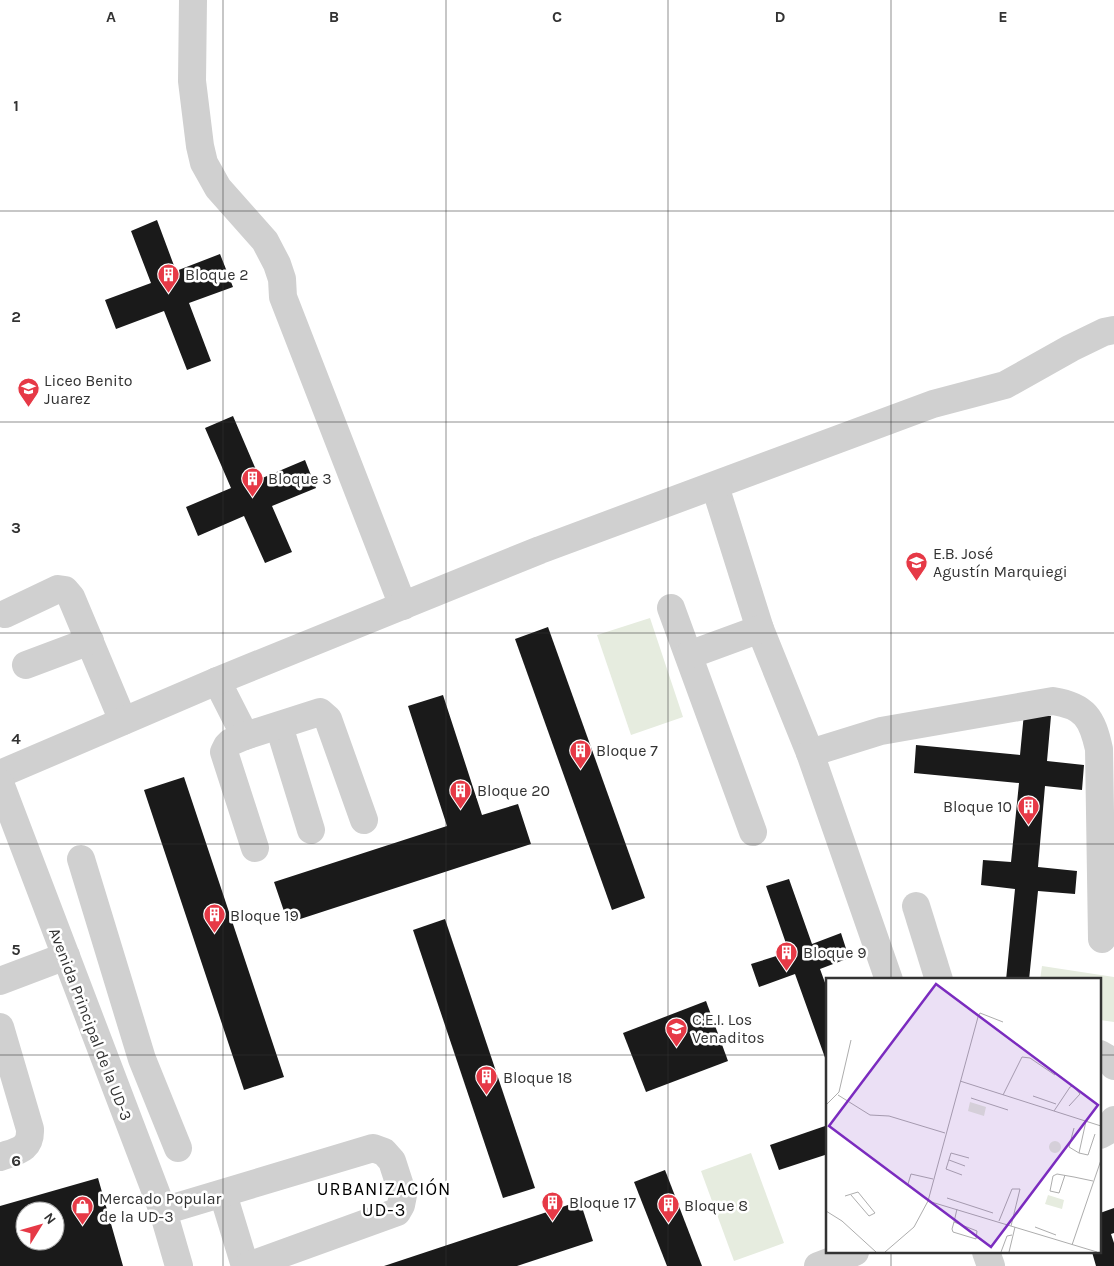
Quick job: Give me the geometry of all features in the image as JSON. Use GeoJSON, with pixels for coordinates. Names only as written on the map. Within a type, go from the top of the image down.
{"type":"FeatureCollection","features":[{"type":"Feature","properties":{"kind":"street"},"geometry":{"type":"LineString","coordinates":[[193,0],[192,81],[204,163],[218,188],[265,241],[277,264],[282,279],[283,296],[403,606]]}},
{"type":"Feature","properties":{"kind":"street"},"geometry":{"type":"LineString","coordinates":[[0,774],[216,681],[540,550],[933,404],[1005,385],[1071,348],[1104,332],[1114,330]]}},
{"type":"Feature","properties":{"kind":"street"},"geometry":{"type":"LineString","coordinates":[[715,486],[760,629],[810,753],[888,978]]}},
{"type":"Feature","properties":{"kind":"street"},"geometry":{"type":"LineString","coordinates":[[5,614],[58,589],[65,590],[71,598],[123,721]]}},
{"type":"Feature","properties":{"kind":"street"},"geometry":{"type":"LineString","coordinates":[[671,608],[753,832]]}},
{"type":"Feature","properties":{"kind":"street"},"geometry":{"type":"LineString","coordinates":[[689,655],[760,629]]}},
{"type":"Feature","properties":{"kind":"street"},"geometry":{"type":"LineString","coordinates":[[26,665],[90,641]]}},
{"type":"Feature","properties":{"kind":"street"},"geometry":{"type":"LineString","coordinates":[[216,681],[245,736]]}},
{"type":"Feature","properties":{"kind":"street"},"geometry":{"type":"LineString","coordinates":[[810,753],[881,731],[1053,701],[1071,704],[1086,715],[1095,730],[1099,749],[1102,939]]}},
{"type":"Feature","properties":{"kind":"street"},"geometry":{"type":"LineString","coordinates":[[256,848],[224,752],[226,746],[245,736],[320,712],[325,715],[364,820]]}},
{"type":"Feature","properties":{"kind":"street"},"geometry":{"type":"LineString","coordinates":[[279,726],[311,830]]}},
{"type":"Feature","properties":{"kind":"street","name":"Avenida Principal de la UD-3"},"geometry":{"type":"LineString","coordinates":[[0,783],[163,1212],[179,1266]]}},
{"type":"Feature","properties":{"kind":"street"},"geometry":{"type":"LineString","coordinates":[[81,859],[142,1059],[178,1148]]}},
{"type":"Feature","properties":{"kind":"street"},"geometry":{"type":"LineString","coordinates":[[916,906],[938,978]]}},
{"type":"Feature","properties":{"kind":"street"},"geometry":{"type":"LineString","coordinates":[[0,981],[66,956]]}},
{"type":"Feature","properties":{"kind":"street"},"geometry":{"type":"LineString","coordinates":[[0,1027],[30,1128],[30,1138],[27,1144],[19,1150],[0,1157]]}},
{"type":"Feature","properties":{"kind":"street"},"geometry":{"type":"LineString","coordinates":[[1102,1055],[1112,1061],[1114,1066]]}},
{"type":"Feature","properties":{"kind":"street"},"geometry":{"type":"LineString","coordinates":[[108,1069],[142,1059]]}},
{"type":"Feature","properties":{"kind":"street"},"geometry":{"type":"LineString","coordinates":[[1102,1134],[1109,1130],[1114,1120]]}},
{"type":"Feature","properties":{"kind":"street"},"geometry":{"type":"LineString","coordinates":[[163,1212],[373,1148],[384,1152],[392,1161],[403,1195],[397,1212],[246,1266],[224,1194]]}},
{"type":"Feature","properties":{"kind":"street"},"geometry":{"type":"LineString","coordinates":[[818,1266],[850,1254]]}},
{"type":"Feature","properties":{"kind":"shaded area"},"geometry":{"type":"Polygon","coordinates":[[[650,618],[683,717],[631,735],[597,635],[650,618]]]}},
{"type":"Feature","properties":{"kind":"shaded area"},"geometry":{"type":"Polygon","coordinates":[[[1042,966],[1114,977],[1114,1022],[1102,1020],[1102,978],[1040,978],[1042,966]]]}},
{"type":"Feature","properties":{"kind":"shaded area"},"geometry":{"type":"Polygon","coordinates":[[[751,1153],[784,1243],[734,1261],[701,1171],[751,1153]]]}},
{"type":"Feature","properties":{"kind":"building","name":"Bloque 2"},"geometry":{"type":"Polygon","coordinates":[[[157,220],[176,271],[220,254],[233,287],[189,303],[211,361],[187,370],[164,311],[116,329],[105,300],[151,283],[131,231],[157,220]]]}},
{"type":"Feature","properties":{"kind":"building","name":"Bloque 3"},"geometry":{"type":"Polygon","coordinates":[[[233,416],[260,479],[305,460],[316,488],[272,506],[292,552],[265,563],[244,516],[198,536],[186,507],[231,488],[205,428],[233,416]]]}},
{"type":"Feature","properties":{"kind":"building","name":"Bloque 7"},"geometry":{"type":"Polygon","coordinates":[[[548,627],[645,898],[612,910],[515,639],[548,627]]]}},
{"type":"Feature","properties":{"kind":"building","name":"Bloque 20"},"geometry":{"type":"Polygon","coordinates":[[[443,695],[482,815],[518,804],[531,844],[288,923],[274,882],[447,826],[408,706],[443,695]]]}},
{"type":"Feature","properties":{"kind":"building","name":"Bloque 10"},"geometry":{"type":"Polygon","coordinates":[[[1024,713],[1051,716],[1047,761],[1084,765],[1082,790],[1045,786],[1038,867],[1077,871],[1075,894],[1038,891],[1029,978],[1006,978],[1015,889],[981,885],[983,860],[1011,862],[1019,783],[914,773],[916,745],[1020,755],[1024,713]]]}},
{"type":"Feature","properties":{"kind":"building","name":"Bloque 19"},"geometry":{"type":"Polygon","coordinates":[[[184,777],[284,1077],[244,1090],[144,790],[184,777]]]}},
{"type":"Feature","properties":{"kind":"building","name":"Bloque 9"},"geometry":{"type":"Polygon","coordinates":[[[789,879],[812,944],[841,933],[849,958],[820,969],[826,986],[826,1060],[795,974],[759,987],[751,964],[789,952],[766,886],[789,879]]]}},
{"type":"Feature","properties":{"kind":"building","name":"Bloque 18"},"geometry":{"type":"Polygon","coordinates":[[[445,919],[535,1188],[503,1198],[413,930],[445,919]]]}},
{"type":"Feature","properties":{"kind":"building","name":"C.E.I. Los Venaditos"},"geometry":{"type":"Polygon","coordinates":[[[706,1001],[728,1061],[646,1092],[623,1033],[706,1001]]]}},
{"type":"Feature","properties":{"kind":"building"},"geometry":{"type":"Polygon","coordinates":[[[826,1126],[826,1155],[779,1170],[770,1145],[826,1126]]]}},
{"type":"Feature","properties":{"kind":"building","name":"Bloque 8"},"geometry":{"type":"Polygon","coordinates":[[[665,1170],[702,1266],[667,1266],[634,1182],[665,1170]]]}},
{"type":"Feature","properties":{"kind":"building","name":"Mercado Popular de la UD-3"},"geometry":{"type":"Polygon","coordinates":[[[98,1178],[123,1266],[0,1266],[0,1206],[15,1202],[15,1251],[65,1251],[65,1201],[18,1201],[98,1178]]]}},
{"type":"Feature","properties":{"kind":"building","name":"Bloque 17"},"geometry":{"type":"Polygon","coordinates":[[[580,1201],[593,1241],[517,1266],[384,1266],[580,1201]]]}},
{"type":"Feature","properties":{"kind":"building"},"geometry":{"type":"Polygon","coordinates":[[[1114,1208],[1114,1233],[1111,1234],[1114,1243],[1114,1266],[1096,1266],[1093,1254],[1102,1254],[1102,1212],[1114,1208]]]}},
{"type":"Feature","properties":{"kind":"place","name":"Bloque 2"},"geometry":{"type":"Point","coordinates":[169,293]}},
{"type":"Feature","properties":{"kind":"place","name":"Liceo Benito Juarez"},"geometry":{"type":"Point","coordinates":[28,408]}},
{"type":"Feature","properties":{"kind":"place","name":"Bloque 3"},"geometry":{"type":"Point","coordinates":[252,497]}},
{"type":"Feature","properties":{"kind":"place","name":"E.B. José Agustín Marquiegi"},"geometry":{"type":"Point","coordinates":[917,581]}},
{"type":"Feature","properties":{"kind":"place","name":"Bloque 7"},"geometry":{"type":"Point","coordinates":[580,769]}},
{"type":"Feature","properties":{"kind":"place","name":"Bloque 20"},"geometry":{"type":"Point","coordinates":[461,809]}},
{"type":"Feature","properties":{"kind":"place","name":"Bloque 10"},"geometry":{"type":"Point","coordinates":[1028,825]}},
{"type":"Feature","properties":{"kind":"place","name":"Bloque 19"},"geometry":{"type":"Point","coordinates":[214,934]}},
{"type":"Feature","properties":{"kind":"place","name":"Bloque 9"},"geometry":{"type":"Point","coordinates":[787,971]}},
{"type":"Feature","properties":{"kind":"place","name":"C.E.I. Los Venaditos"},"geometry":{"type":"Point","coordinates":[676,1047]}},
{"type":"Feature","properties":{"kind":"place","name":"Bloque 18"},"geometry":{"type":"Point","coordinates":[487,1096]}},
{"type":"Feature","properties":{"kind":"place","name":"Bloque 17"},"geometry":{"type":"Point","coordinates":[553,1221]}},
{"type":"Feature","properties":{"kind":"place","name":"Bloque 8"},"geometry":{"type":"Point","coordinates":[668,1224]}},
{"type":"Feature","properties":{"kind":"place","name":"Mercado Popular de la UD-3"},"geometry":{"type":"Point","coordinates":[83,1226]}},
{"type":"Feature","properties":{"kind":"district","name":"URBANIZACIÓN UD-3"},"geometry":{"type":"Point","coordinates":[384,1199]}}]}
